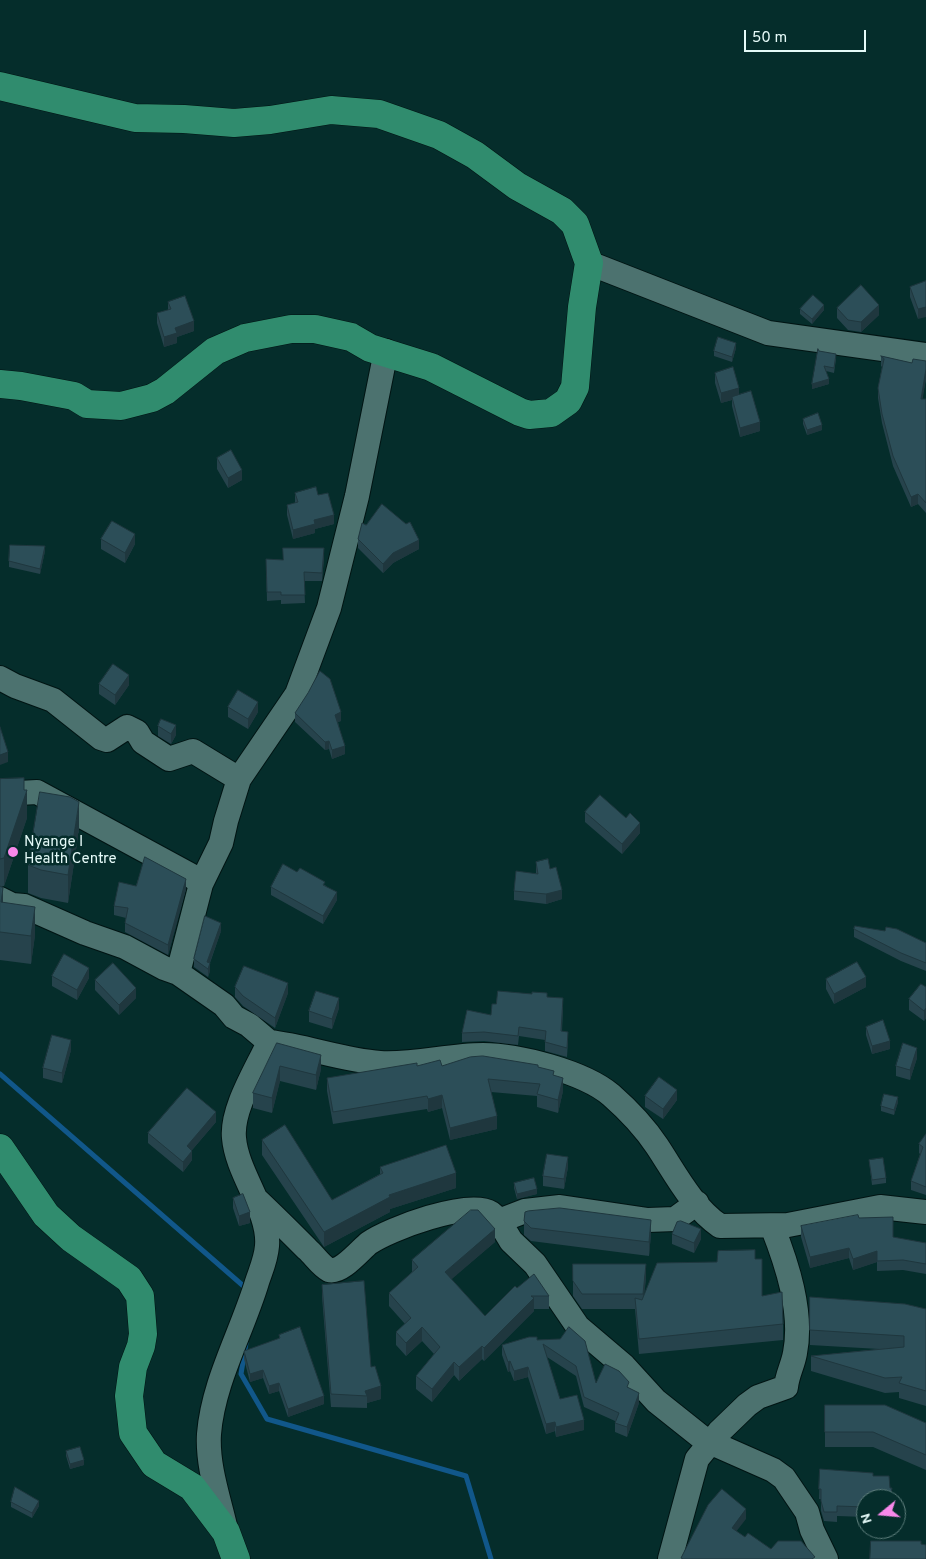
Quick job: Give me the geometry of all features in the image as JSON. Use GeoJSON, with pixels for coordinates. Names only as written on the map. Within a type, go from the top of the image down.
{"type":"FeatureCollection","features":[{"type":"Feature","properties":{"kind":"main road"},"geometry":{"type":"LineString","coordinates":[[0,86],[18,92],[135,118],[234,123],[270,120],[331,110],[379,114],[439,135],[475,155],[517,186],[562,211],[575,224],[589,263],[582,307],[575,387],[568,401],[551,413],[529,415],[520,412],[488,398],[447,374],[370,348],[351,336],[315,329],[291,329],[264,333],[215,351],[179,382],[152,398],[121,406],[87,404],[65,394],[0,384]]}},
{"type":"Feature","properties":{"kind":"main road"},"geometry":{"type":"LineString","coordinates":[[0,1148],[46,1215],[71,1238],[116,1268],[135,1287],[140,1296],[143,1334],[141,1346],[133,1367],[129,1396],[133,1433],[154,1464],[192,1488],[226,1532],[236,1559]]}},
{"type":"Feature","properties":{"kind":"street"},"geometry":{"type":"LineString","coordinates":[[589,263],[768,333],[926,355]]}},
{"type":"Feature","properties":{"kind":"street"},"geometry":{"type":"LineString","coordinates":[[178,973],[201,884],[222,843],[226,821],[239,779],[297,694],[315,650],[320,629],[337,580],[358,496],[386,352]]}},
{"type":"Feature","properties":{"kind":"street"},"geometry":{"type":"LineString","coordinates":[[0,678],[15,686],[53,700],[101,738],[107,740],[127,727],[138,732],[143,742],[169,759],[193,751],[239,779]]}},
{"type":"Feature","properties":{"kind":"street"},"geometry":{"type":"LineString","coordinates":[[0,794],[37,792],[192,876],[201,884]]}},
{"type":"Feature","properties":{"kind":"street"},"geometry":{"type":"LineString","coordinates":[[0,899],[12,905],[24,906],[85,933],[125,947],[164,968],[178,973],[224,1006],[234,1017],[249,1025],[268,1042],[296,1046],[330,1056],[380,1063],[410,1064],[481,1055],[502,1056],[538,1062],[571,1073],[611,1095],[656,1145],[680,1182],[704,1213],[720,1226],[788,1225],[880,1207],[926,1212]]}},
{"type":"Feature","properties":{"kind":"street"},"geometry":{"type":"LineString","coordinates":[[226,1532],[209,1454],[209,1433],[220,1381],[248,1311],[266,1254],[267,1235],[255,1198],[238,1158],[234,1136],[237,1117],[246,1091],[268,1042]]}},
{"type":"Feature","properties":{"kind":"street"},"geometry":{"type":"LineString","coordinates":[[255,1198],[330,1270],[338,1269],[355,1258],[367,1244],[384,1233],[442,1214],[483,1210],[491,1212],[500,1221],[511,1242],[535,1264],[578,1326],[624,1366],[656,1401],[705,1440],[773,1470],[784,1478],[807,1512],[812,1530],[826,1559]]}},
{"type":"Feature","properties":{"kind":"street"},"geometry":{"type":"LineString","coordinates":[[500,1221],[525,1211],[560,1207],[648,1220],[675,1219],[698,1203]]}},
{"type":"Feature","properties":{"kind":"street"},"geometry":{"type":"LineString","coordinates":[[670,1559],[697,1459],[711,1442],[758,1397],[786,1387],[795,1353],[796,1318],[788,1274],[772,1226]]}},
{"type":"Feature","properties":{"kind":"building"},"geometry":{"type":"Polygon","coordinates":[[[926,281],[926,307],[918,309],[910,287],[926,281]]]}},
{"type":"Feature","properties":{"kind":"building"},"geometry":{"type":"Polygon","coordinates":[[[861,285],[879,305],[861,322],[848,320],[837,308],[861,285]]]}},
{"type":"Feature","properties":{"kind":"building"},"geometry":{"type":"Polygon","coordinates":[[[813,295],[824,305],[812,319],[800,309],[813,295]]]}},
{"type":"Feature","properties":{"kind":"building"},"geometry":{"type":"Polygon","coordinates":[[[185,296],[194,321],[175,328],[177,333],[164,337],[157,313],[171,309],[168,302],[185,296]]]}},
{"type":"Feature","properties":{"kind":"building"},"geometry":{"type":"Polygon","coordinates":[[[718,337],[736,343],[732,357],[714,351],[718,337]]]}},
{"type":"Feature","properties":{"kind":"building"},"geometry":{"type":"Polygon","coordinates":[[[818,349],[819,351],[836,354],[834,368],[824,366],[829,379],[812,384],[818,349]]]}},
{"type":"Feature","properties":{"kind":"building"},"geometry":{"type":"Polygon","coordinates":[[[881,356],[912,363],[913,359],[926,361],[921,399],[926,399],[926,503],[918,494],[911,497],[893,456],[882,414],[878,388],[884,359],[881,356]]]}},
{"type":"Feature","properties":{"kind":"building"},"geometry":{"type":"Polygon","coordinates":[[[733,367],[739,388],[721,393],[715,373],[733,367]]]}},
{"type":"Feature","properties":{"kind":"building"},"geometry":{"type":"Polygon","coordinates":[[[751,391],[760,422],[740,428],[732,397],[751,391]]]}},
{"type":"Feature","properties":{"kind":"building"},"geometry":{"type":"Polygon","coordinates":[[[818,413],[822,425],[807,430],[803,419],[818,413]]]}},
{"type":"Feature","properties":{"kind":"building"},"geometry":{"type":"Polygon","coordinates":[[[231,450],[242,470],[228,478],[217,458],[231,450]]]}},
{"type":"Feature","properties":{"kind":"building"},"geometry":{"type":"Polygon","coordinates":[[[316,487],[318,495],[328,493],[334,515],[314,520],[315,524],[293,530],[287,505],[298,502],[295,493],[316,487]]]}},
{"type":"Feature","properties":{"kind":"building"},"geometry":{"type":"Polygon","coordinates":[[[382,504],[406,524],[410,522],[419,540],[393,553],[383,564],[358,539],[362,523],[366,525],[382,504]]]}},
{"type":"Feature","properties":{"kind":"building"},"geometry":{"type":"Polygon","coordinates":[[[112,521],[135,534],[125,553],[101,539],[112,521]]]}},
{"type":"Feature","properties":{"kind":"building"},"geometry":{"type":"Polygon","coordinates":[[[10,545],[45,546],[40,569],[9,561],[10,545]]]}},
{"type":"Feature","properties":{"kind":"building"},"geometry":{"type":"Polygon","coordinates":[[[283,548],[324,548],[322,573],[304,572],[305,595],[281,595],[281,592],[267,592],[266,559],[283,560],[283,548]]]}},
{"type":"Feature","properties":{"kind":"building"},"geometry":{"type":"Polygon","coordinates":[[[113,664],[129,675],[115,695],[99,684],[113,664]]]}},
{"type":"Feature","properties":{"kind":"building"},"geometry":{"type":"Polygon","coordinates":[[[320,671],[330,679],[341,712],[335,715],[345,746],[332,750],[329,741],[325,742],[295,713],[320,671]]]}},
{"type":"Feature","properties":{"kind":"building"},"geometry":{"type":"Polygon","coordinates":[[[238,690],[258,702],[248,719],[228,707],[238,690]]]}},
{"type":"Feature","properties":{"kind":"building"},"geometry":{"type":"Polygon","coordinates":[[[161,719],[176,725],[171,734],[158,726],[161,719]]]}},
{"type":"Feature","properties":{"kind":"building"},"geometry":{"type":"Polygon","coordinates":[[[0,727],[8,752],[0,755],[0,727]]]}},
{"type":"Feature","properties":{"kind":"building"},"geometry":{"type":"Polygon","coordinates":[[[24,778],[24,790],[27,790],[4,858],[0,859],[0,779],[24,778]]]}},
{"type":"Feature","properties":{"kind":"building"},"geometry":{"type":"Polygon","coordinates":[[[40,792],[70,797],[79,802],[68,875],[41,870],[28,865],[40,792]]]}},
{"type":"Feature","properties":{"kind":"building"},"geometry":{"type":"Polygon","coordinates":[[[600,795],[626,818],[630,813],[640,823],[622,844],[585,812],[600,795]]]}},
{"type":"Feature","properties":{"kind":"building"},"geometry":{"type":"Polygon","coordinates":[[[145,857],[186,879],[168,945],[125,923],[128,908],[114,906],[119,882],[136,886],[145,857]]]}},
{"type":"Feature","properties":{"kind":"building"},"geometry":{"type":"Polygon","coordinates":[[[548,859],[550,869],[556,867],[562,890],[546,894],[514,891],[516,871],[538,874],[536,862],[548,859]]]}},
{"type":"Feature","properties":{"kind":"building"},"geometry":{"type":"Polygon","coordinates":[[[283,864],[297,872],[300,868],[325,882],[323,885],[337,892],[323,916],[271,887],[283,864]]]}},
{"type":"Feature","properties":{"kind":"building"},"geometry":{"type":"Polygon","coordinates":[[[0,886],[3,888],[1,902],[35,907],[31,936],[0,932],[0,886]]]}},
{"type":"Feature","properties":{"kind":"building"},"geometry":{"type":"Polygon","coordinates":[[[205,916],[221,923],[207,962],[210,963],[208,969],[194,959],[205,916]]]}},
{"type":"Feature","properties":{"kind":"building"},"geometry":{"type":"Polygon","coordinates":[[[855,926],[885,931],[886,927],[897,929],[926,943],[926,963],[901,953],[854,929],[855,926]]]}},
{"type":"Feature","properties":{"kind":"building"},"geometry":{"type":"Polygon","coordinates":[[[64,954],[89,968],[77,990],[52,976],[64,954]]]}},
{"type":"Feature","properties":{"kind":"building"},"geometry":{"type":"Polygon","coordinates":[[[857,962],[866,977],[834,994],[826,979],[857,962]]]}},
{"type":"Feature","properties":{"kind":"building"},"geometry":{"type":"Polygon","coordinates":[[[113,963],[136,988],[119,1005],[95,980],[113,963]]]}},
{"type":"Feature","properties":{"kind":"building"},"geometry":{"type":"Polygon","coordinates":[[[244,966],[288,983],[275,1018],[243,996],[235,987],[244,966]]]}},
{"type":"Feature","properties":{"kind":"building"},"geometry":{"type":"Polygon","coordinates":[[[921,984],[926,987],[926,1008],[924,1011],[909,999],[921,984]]]}},
{"type":"Feature","properties":{"kind":"building"},"geometry":{"type":"Polygon","coordinates":[[[316,991],[339,998],[332,1019],[309,1011],[316,991]]]}},
{"type":"Feature","properties":{"kind":"building"},"geometry":{"type":"Polygon","coordinates":[[[498,991],[532,994],[532,992],[547,993],[547,997],[563,998],[561,1031],[568,1032],[567,1048],[545,1042],[546,1031],[519,1027],[518,1036],[484,1032],[462,1033],[467,1010],[491,1015],[492,1004],[496,1004],[498,991]]]}},
{"type":"Feature","properties":{"kind":"building"},"geometry":{"type":"Polygon","coordinates":[[[883,1020],[890,1041],[872,1046],[866,1027],[883,1020]]]}},
{"type":"Feature","properties":{"kind":"building"},"geometry":{"type":"Polygon","coordinates":[[[52,1035],[71,1040],[62,1073],[43,1068],[52,1035]]]}},
{"type":"Feature","properties":{"kind":"building"},"geometry":{"type":"Polygon","coordinates":[[[277,1043],[321,1055],[316,1075],[280,1066],[272,1098],[253,1093],[277,1043]]]}},
{"type":"Feature","properties":{"kind":"building"},"geometry":{"type":"Polygon","coordinates":[[[903,1043],[917,1048],[910,1070],[896,1066],[903,1043]]]}},
{"type":"Feature","properties":{"kind":"building"},"geometry":{"type":"Polygon","coordinates":[[[483,1056],[538,1065],[538,1067],[554,1071],[553,1075],[563,1078],[558,1100],[537,1094],[540,1084],[488,1079],[497,1116],[450,1128],[442,1095],[428,1099],[427,1096],[333,1112],[327,1078],[417,1063],[417,1066],[440,1060],[442,1066],[470,1057],[483,1056]]]}},
{"type":"Feature","properties":{"kind":"building"},"geometry":{"type":"Polygon","coordinates":[[[659,1077],[677,1090],[663,1109],[645,1096],[659,1077]]]}},
{"type":"Feature","properties":{"kind":"building"},"geometry":{"type":"Polygon","coordinates":[[[187,1088],[216,1112],[187,1146],[192,1151],[183,1162],[148,1133],[187,1088]]]}},
{"type":"Feature","properties":{"kind":"building"},"geometry":{"type":"Polygon","coordinates":[[[884,1094],[898,1097],[894,1110],[881,1106],[884,1094]]]}},
{"type":"Feature","properties":{"kind":"building"},"geometry":{"type":"Polygon","coordinates":[[[285,1125],[332,1200],[383,1173],[380,1167],[446,1145],[456,1173],[389,1195],[390,1197],[324,1232],[262,1140],[285,1125]]]}},
{"type":"Feature","properties":{"kind":"building"},"geometry":{"type":"Polygon","coordinates":[[[926,1134],[926,1187],[911,1181],[923,1147],[919,1144],[926,1134]]]}},
{"type":"Feature","properties":{"kind":"building"},"geometry":{"type":"Polygon","coordinates":[[[547,1154],[568,1157],[564,1179],[543,1176],[547,1154]]]}},
{"type":"Feature","properties":{"kind":"building"},"geometry":{"type":"Polygon","coordinates":[[[883,1158],[886,1178],[872,1180],[869,1160],[883,1158]]]}},
{"type":"Feature","properties":{"kind":"building"},"geometry":{"type":"Polygon","coordinates":[[[534,1178],[537,1189],[517,1194],[514,1183],[534,1178]]]}},
{"type":"Feature","properties":{"kind":"building"},"geometry":{"type":"Polygon","coordinates":[[[243,1194],[250,1212],[239,1216],[233,1198],[243,1194]]]}},
{"type":"Feature","properties":{"kind":"building"},"geometry":{"type":"Polygon","coordinates":[[[560,1208],[651,1220],[649,1242],[531,1228],[524,1221],[525,1212],[560,1208]]]}},
{"type":"Feature","properties":{"kind":"building"},"geometry":{"type":"Polygon","coordinates":[[[471,1210],[478,1210],[495,1229],[445,1272],[485,1316],[515,1286],[517,1288],[534,1274],[549,1296],[531,1296],[534,1298],[484,1348],[482,1346],[459,1367],[454,1362],[432,1389],[416,1376],[440,1347],[422,1327],[406,1343],[396,1332],[411,1318],[389,1293],[418,1267],[412,1260],[471,1210]]]}},
{"type":"Feature","properties":{"kind":"building"},"geometry":{"type":"Polygon","coordinates":[[[858,1215],[859,1218],[893,1217],[893,1237],[926,1243],[926,1264],[903,1260],[877,1261],[877,1251],[853,1259],[849,1248],[810,1257],[801,1226],[858,1215]]]}},
{"type":"Feature","properties":{"kind":"building"},"geometry":{"type":"Polygon","coordinates":[[[681,1221],[701,1229],[694,1243],[672,1234],[677,1222],[681,1221]]]}},
{"type":"Feature","properties":{"kind":"building"},"geometry":{"type":"Polygon","coordinates":[[[755,1250],[755,1259],[762,1259],[762,1296],[782,1292],[783,1324],[639,1339],[635,1298],[642,1300],[657,1263],[717,1262],[718,1251],[755,1250]]]}},
{"type":"Feature","properties":{"kind":"building"},"geometry":{"type":"Polygon","coordinates":[[[573,1264],[646,1264],[643,1294],[582,1294],[573,1281],[573,1264]]]}},
{"type":"Feature","properties":{"kind":"building"},"geometry":{"type":"Polygon","coordinates":[[[364,1281],[371,1367],[375,1366],[381,1386],[365,1391],[367,1396],[331,1394],[322,1285],[364,1281]]]}},
{"type":"Feature","properties":{"kind":"building"},"geometry":{"type":"Polygon","coordinates":[[[810,1297],[905,1304],[926,1309],[926,1391],[899,1383],[902,1377],[885,1378],[811,1356],[904,1347],[904,1336],[810,1330],[810,1297]]]}},
{"type":"Feature","properties":{"kind":"building"},"geometry":{"type":"Polygon","coordinates":[[[300,1327],[324,1396],[288,1409],[279,1383],[269,1386],[263,1370],[250,1374],[244,1351],[280,1338],[279,1335],[300,1327]]]}},
{"type":"Feature","properties":{"kind":"building"},"geometry":{"type":"Polygon","coordinates":[[[569,1327],[585,1341],[596,1383],[605,1364],[619,1371],[629,1382],[627,1387],[639,1393],[627,1427],[615,1423],[619,1413],[584,1397],[576,1366],[543,1344],[560,1399],[577,1395],[584,1420],[556,1427],[555,1422],[546,1424],[528,1367],[514,1371],[510,1361],[508,1362],[502,1345],[529,1337],[537,1337],[537,1340],[560,1339],[569,1327]]]}},
{"type":"Feature","properties":{"kind":"building"},"geometry":{"type":"Polygon","coordinates":[[[825,1405],[885,1405],[926,1423],[926,1455],[873,1432],[825,1432],[825,1405]]]}},
{"type":"Feature","properties":{"kind":"building"},"geometry":{"type":"Polygon","coordinates":[[[80,1447],[84,1460],[70,1464],[66,1451],[80,1447]]]}},
{"type":"Feature","properties":{"kind":"building"},"geometry":{"type":"Polygon","coordinates":[[[820,1469],[873,1473],[873,1476],[889,1476],[890,1488],[892,1488],[856,1489],[856,1507],[837,1506],[837,1512],[824,1512],[821,1501],[821,1489],[819,1489],[820,1469]]]}},
{"type":"Feature","properties":{"kind":"building"},"geometry":{"type":"Polygon","coordinates":[[[15,1487],[39,1501],[32,1513],[11,1502],[15,1487]]]}},
{"type":"Feature","properties":{"kind":"building"},"geometry":{"type":"Polygon","coordinates":[[[722,1489],[746,1509],[732,1528],[745,1537],[748,1533],[771,1549],[778,1541],[801,1541],[815,1557],[812,1559],[681,1558],[708,1505],[722,1489]]]}},
{"type":"Feature","properties":{"kind":"building"},"geometry":{"type":"Polygon","coordinates":[[[871,1541],[921,1541],[921,1544],[926,1545],[926,1559],[870,1559],[871,1541]]]}},
{"type":"Feature","properties":{"kind":"waterway"},"geometry":{"type":"LineString","coordinates":[[0,1074],[248,1290]]}},
{"type":"Feature","properties":{"kind":"waterway"},"geometry":{"type":"LineString","coordinates":[[246,1343],[241,1374],[267,1419],[466,1476],[491,1559]]}},
{"type":"Feature","properties":{"kind":"place","name":"Nyange I Health Centre"},"geometry":{"type":"Point","coordinates":[13,852]}}]}
